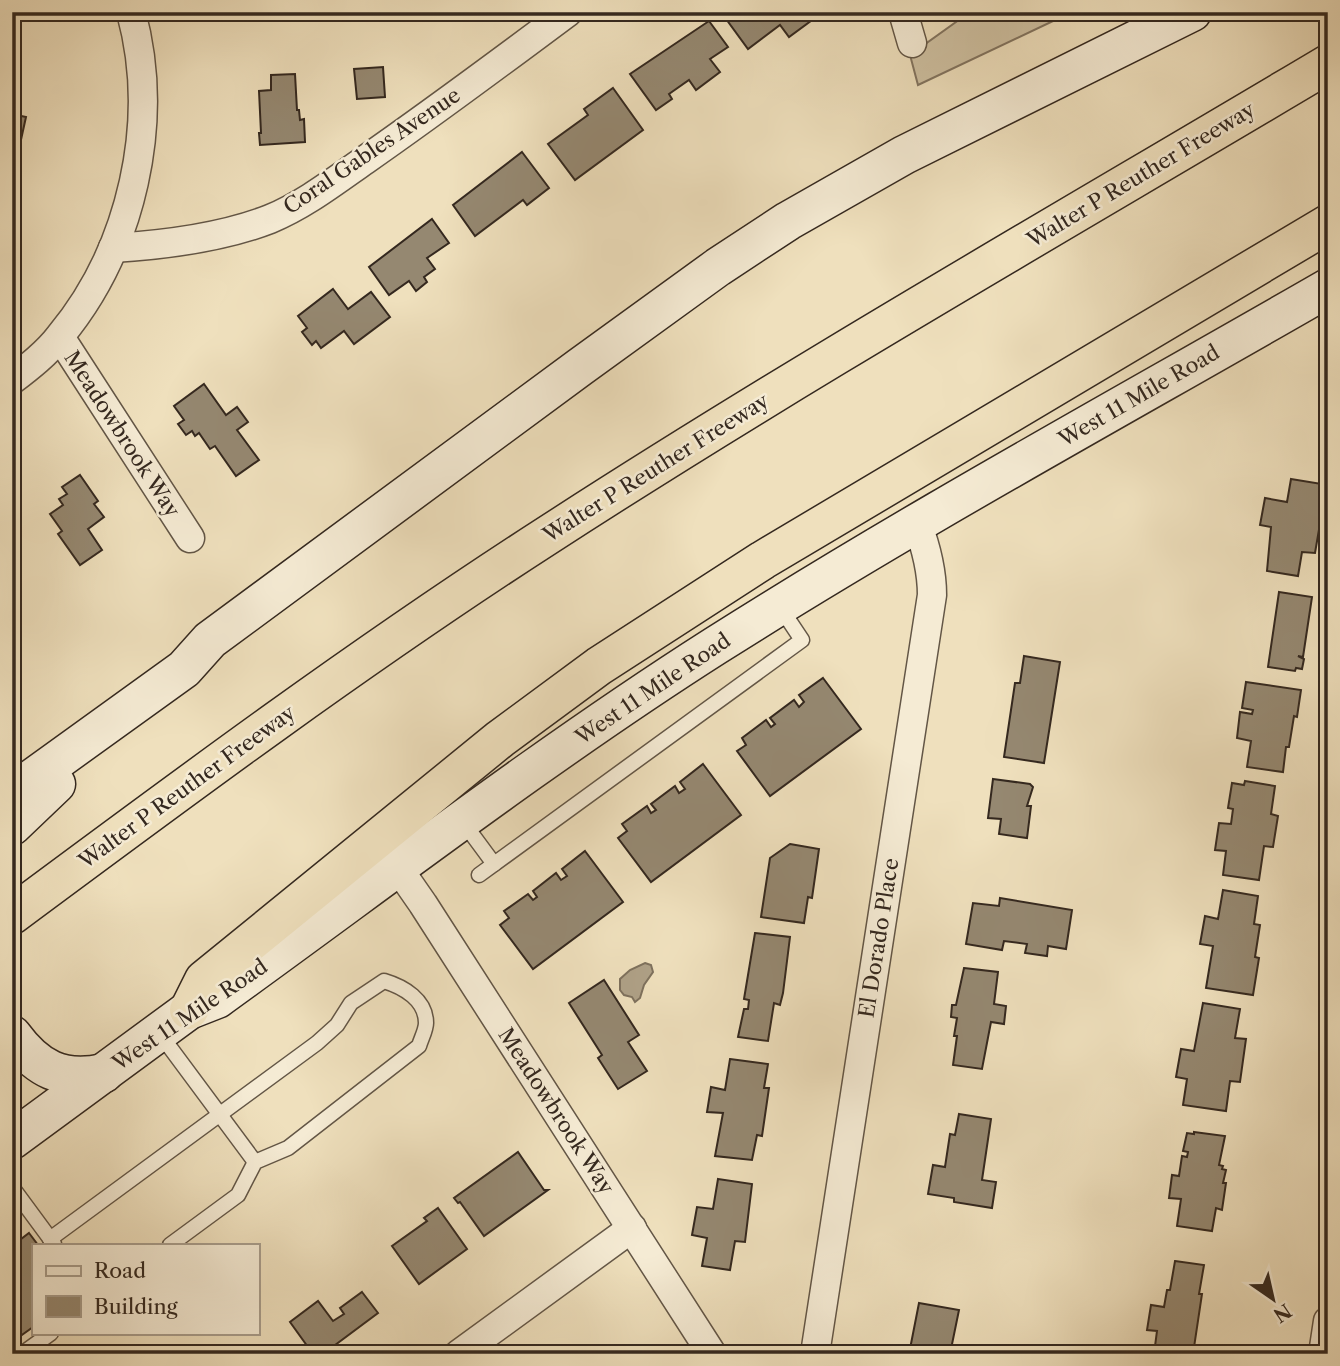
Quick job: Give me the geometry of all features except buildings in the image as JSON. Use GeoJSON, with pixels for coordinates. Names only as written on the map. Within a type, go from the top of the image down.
{"type":"FeatureCollection","features":[{"type":"Feature","properties":{"kind":"highway","name":"Walter P Reuther Freeway"},"geometry":{"type":"LineString","coordinates":[[12,915],[285,714],[554,531],[750,407],[1328,64]]}},
{"type":"Feature","properties":{"kind":"highway"},"geometry":{"type":"LineString","coordinates":[[190,1010],[204,980],[500,738],[599,666],[763,560],[1328,224]]}},
{"type":"Feature","properties":{"kind":"main road"},"geometry":{"type":"LineString","coordinates":[[12,793],[184,669],[210,640],[741,251],[842,188],[1192,12]]}},
{"type":"Feature","properties":{"kind":"main road","name":"West 11 Mile Road"},"geometry":{"type":"LineString","coordinates":[[12,1140],[190,1010],[218,999],[607,718],[779,606],[917,523],[1328,288]]}},
{"type":"Feature","properties":{"kind":"main road"},"geometry":{"type":"LineString","coordinates":[[12,826],[154,690]]}},
{"type":"Feature","properties":{"kind":"main road"},"geometry":{"type":"LineString","coordinates":[[19,1044],[36,1062],[65,1075],[90,1076],[104,1073]]}},
{"type":"Feature","properties":{"kind":"street","name":"Meadowbrook Way"},"geometry":{"type":"LineString","coordinates":[[131,12],[142,62],[143,116],[127,212],[96,284],[60,337],[190,538]]}},
{"type":"Feature","properties":{"kind":"street","name":"Coral Gables Avenue"},"geometry":{"type":"LineString","coordinates":[[113,248],[167,244],[244,227],[270,219],[292,208],[385,146],[569,12]]}},
{"type":"Feature","properties":{"kind":"street"},"geometry":{"type":"LineString","coordinates":[[903,12],[912,43]]}},
{"type":"Feature","properties":{"kind":"street"},"geometry":{"type":"LineString","coordinates":[[12,380],[60,337]]}},
{"type":"Feature","properties":{"kind":"street","name":"El Dorado Place"},"geometry":{"type":"LineString","coordinates":[[815,1354],[932,595],[929,558],[917,523]]}},
{"type":"Feature","properties":{"kind":"street","name":"Meadowbrook Way"},"geometry":{"type":"LineString","coordinates":[[398,869],[712,1354]]}},
{"type":"Feature","properties":{"kind":"street"},"geometry":{"type":"LineString","coordinates":[[459,1354],[632,1228]]}},
{"type":"Feature","properties":{"kind":"street"},"geometry":{"type":"LineString","coordinates":[[1323,1354],[1328,1321]]}},
{"type":"Feature","properties":{"kind":"lane"},"geometry":{"type":"LineString","coordinates":[[479,875],[802,640],[779,606]]}},
{"type":"Feature","properties":{"kind":"lane"},"geometry":{"type":"LineString","coordinates":[[462,821],[494,863]]}},
{"type":"Feature","properties":{"kind":"lane"},"geometry":{"type":"LineString","coordinates":[[12,1186],[53,1242],[317,1043],[337,1025],[351,1003],[384,981],[400,986],[418,999],[426,1023],[419,1046],[288,1147],[255,1162],[238,1195],[171,1244]]}},
{"type":"Feature","properties":{"kind":"lane"},"geometry":{"type":"LineString","coordinates":[[160,1032],[255,1162]]}},
{"type":"Feature","properties":{"kind":"lane"},"geometry":{"type":"LineString","coordinates":[[22,1354],[50,1334]]}},
{"type":"Feature","properties":{"kind":"shaded area"},"geometry":{"type":"Polygon","coordinates":[[[970,12],[1072,12],[918,85],[910,55],[970,12]]]}},
{"type":"Feature","properties":{"kind":"shaded area"},"geometry":{"type":"Polygon","coordinates":[[[645,963],[651,965],[653,972],[644,985],[640,998],[635,1002],[620,990],[620,979],[630,970],[645,963]]]}}]}
